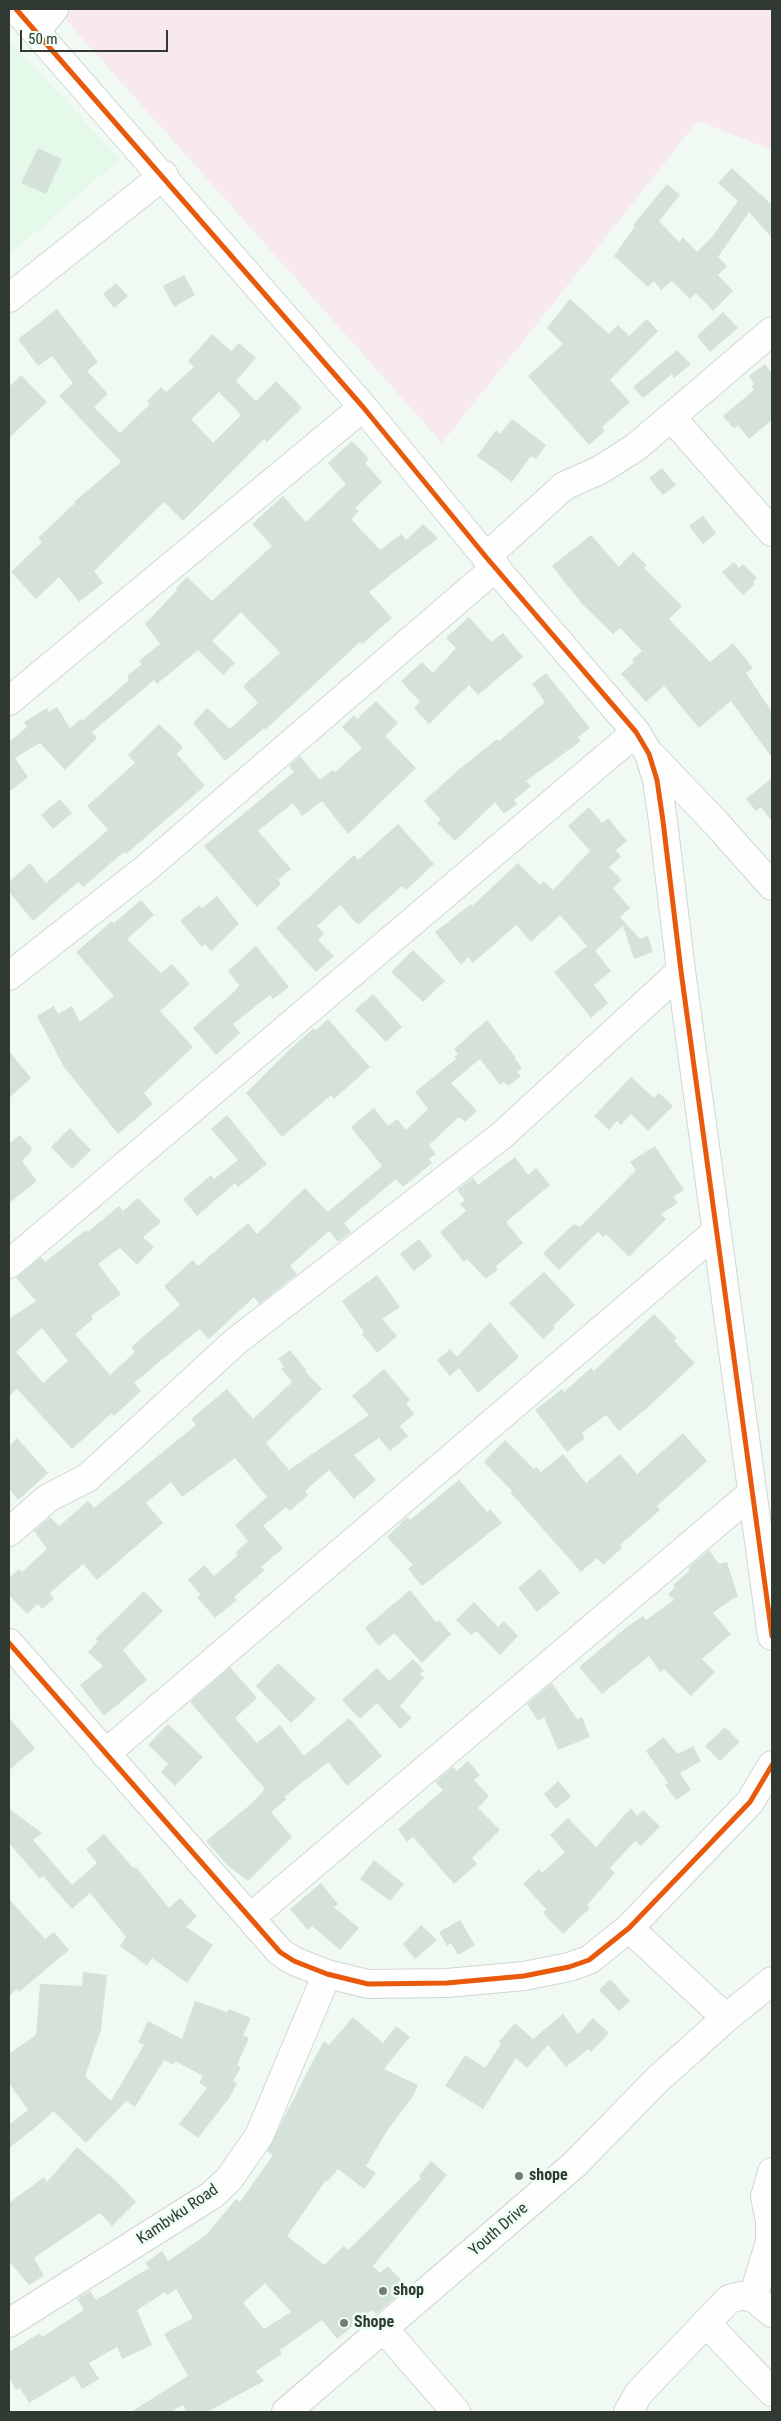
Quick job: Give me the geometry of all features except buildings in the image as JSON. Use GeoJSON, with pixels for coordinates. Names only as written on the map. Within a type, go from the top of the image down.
{"type":"FeatureCollection","features":[{"type":"Feature","properties":{"kind":"street"},"geometry":{"type":"LineString","coordinates":[[16,9],[164,176],[363,407],[642,743],[772,886]]}},
{"type":"Feature","properties":{"kind":"street"},"geometry":{"type":"LineString","coordinates":[[36,31],[54,9]]}},
{"type":"Feature","properties":{"kind":"street"},"geometry":{"type":"LineString","coordinates":[[9,298],[164,176]]}},
{"type":"Feature","properties":{"kind":"street"},"geometry":{"type":"LineString","coordinates":[[9,976],[144,870],[491,562],[564,486],[600,470],[636,447],[772,330]]}},
{"type":"Feature","properties":{"kind":"street"},"geometry":{"type":"LineString","coordinates":[[9,701],[363,407]]}},
{"type":"Feature","properties":{"kind":"street"},"geometry":{"type":"LineString","coordinates":[[672,418],[772,532]]}},
{"type":"Feature","properties":{"kind":"street"},"geometry":{"type":"LineString","coordinates":[[642,743],[657,780],[664,821],[681,970],[752,1493],[766,1550],[772,1636]]}},
{"type":"Feature","properties":{"kind":"street"},"geometry":{"type":"LineString","coordinates":[[9,1264],[642,743]]}},
{"type":"Feature","properties":{"kind":"street"},"geometry":{"type":"LineString","coordinates":[[9,1532],[48,1498],[87,1478],[235,1342],[501,1136],[681,970]]}},
{"type":"Feature","properties":{"kind":"street"},"geometry":{"type":"LineString","coordinates":[[105,1754],[716,1232]]}},
{"type":"Feature","properties":{"kind":"street"},"geometry":{"type":"LineString","coordinates":[[250,1918],[752,1493]]}},
{"type":"Feature","properties":{"kind":"street"},"geometry":{"type":"LineString","coordinates":[[12,1654],[105,1754],[280,1952],[294,1961],[327,1974],[368,1984],[447,1983],[524,1976],[569,1967],[590,1960],[629,1928],[750,1802],[772,1765]]}},
{"type":"Feature","properties":{"kind":"street"},"geometry":{"type":"LineString","coordinates":[[629,1928],[726,2018]]}},
{"type":"Feature","properties":{"kind":"street","name":"Kambvku Road"},"geometry":{"type":"LineString","coordinates":[[9,2323],[212,2195],[229,2178],[259,2136],[327,1974]]}},
{"type":"Feature","properties":{"kind":"street","name":"Youth Drive"},"geometry":{"type":"LineString","coordinates":[[286,2412],[575,2164],[658,2079],[726,2018],[772,1981]]}},
{"type":"Feature","properties":{"kind":"street"},"geometry":{"type":"LineString","coordinates":[[628,2412],[639,2393],[729,2299],[740,2296],[763,2305],[770,2242],[770,2221],[765,2198],[772,2172]]}},
{"type":"Feature","properties":{"kind":"street"},"geometry":{"type":"LineString","coordinates":[[707,2324],[772,2392]]}},
{"type":"Feature","properties":{"kind":"street"},"geometry":{"type":"LineString","coordinates":[[384,2328],[456,2412]]}},
{"type":"Feature","properties":{"kind":"shaded area"},"geometry":{"type":"Polygon","coordinates":[[[71,9],[772,9],[772,150],[698,121],[442,443],[64,18],[71,9]]]}},
{"type":"Feature","properties":{"kind":"shaded area"},"geometry":{"type":"Polygon","coordinates":[[[9,41],[120,159],[9,255],[9,41]]]}},
{"type":"Feature","properties":{"kind":"cycle path"},"geometry":{"type":"LineString","coordinates":[[16,9],[363,407],[486,557],[636,732],[649,754],[657,780],[663,821],[681,971],[772,1636]]}},
{"type":"Feature","properties":{"kind":"cycle path"},"geometry":{"type":"LineString","coordinates":[[9,1643],[280,1952],[294,1961],[327,1974],[368,1984],[447,1983],[524,1976],[569,1967],[589,1960],[629,1928],[750,1802],[772,1765]]}},
{"type":"Feature","properties":{"kind":"place","name":"shope"},"geometry":{"type":"Point","coordinates":[519,2176]}},
{"type":"Feature","properties":{"kind":"place","name":"shop"},"geometry":{"type":"Point","coordinates":[383,2291]}},
{"type":"Feature","properties":{"kind":"place","name":"Shope"},"geometry":{"type":"Point","coordinates":[344,2323]}}]}
